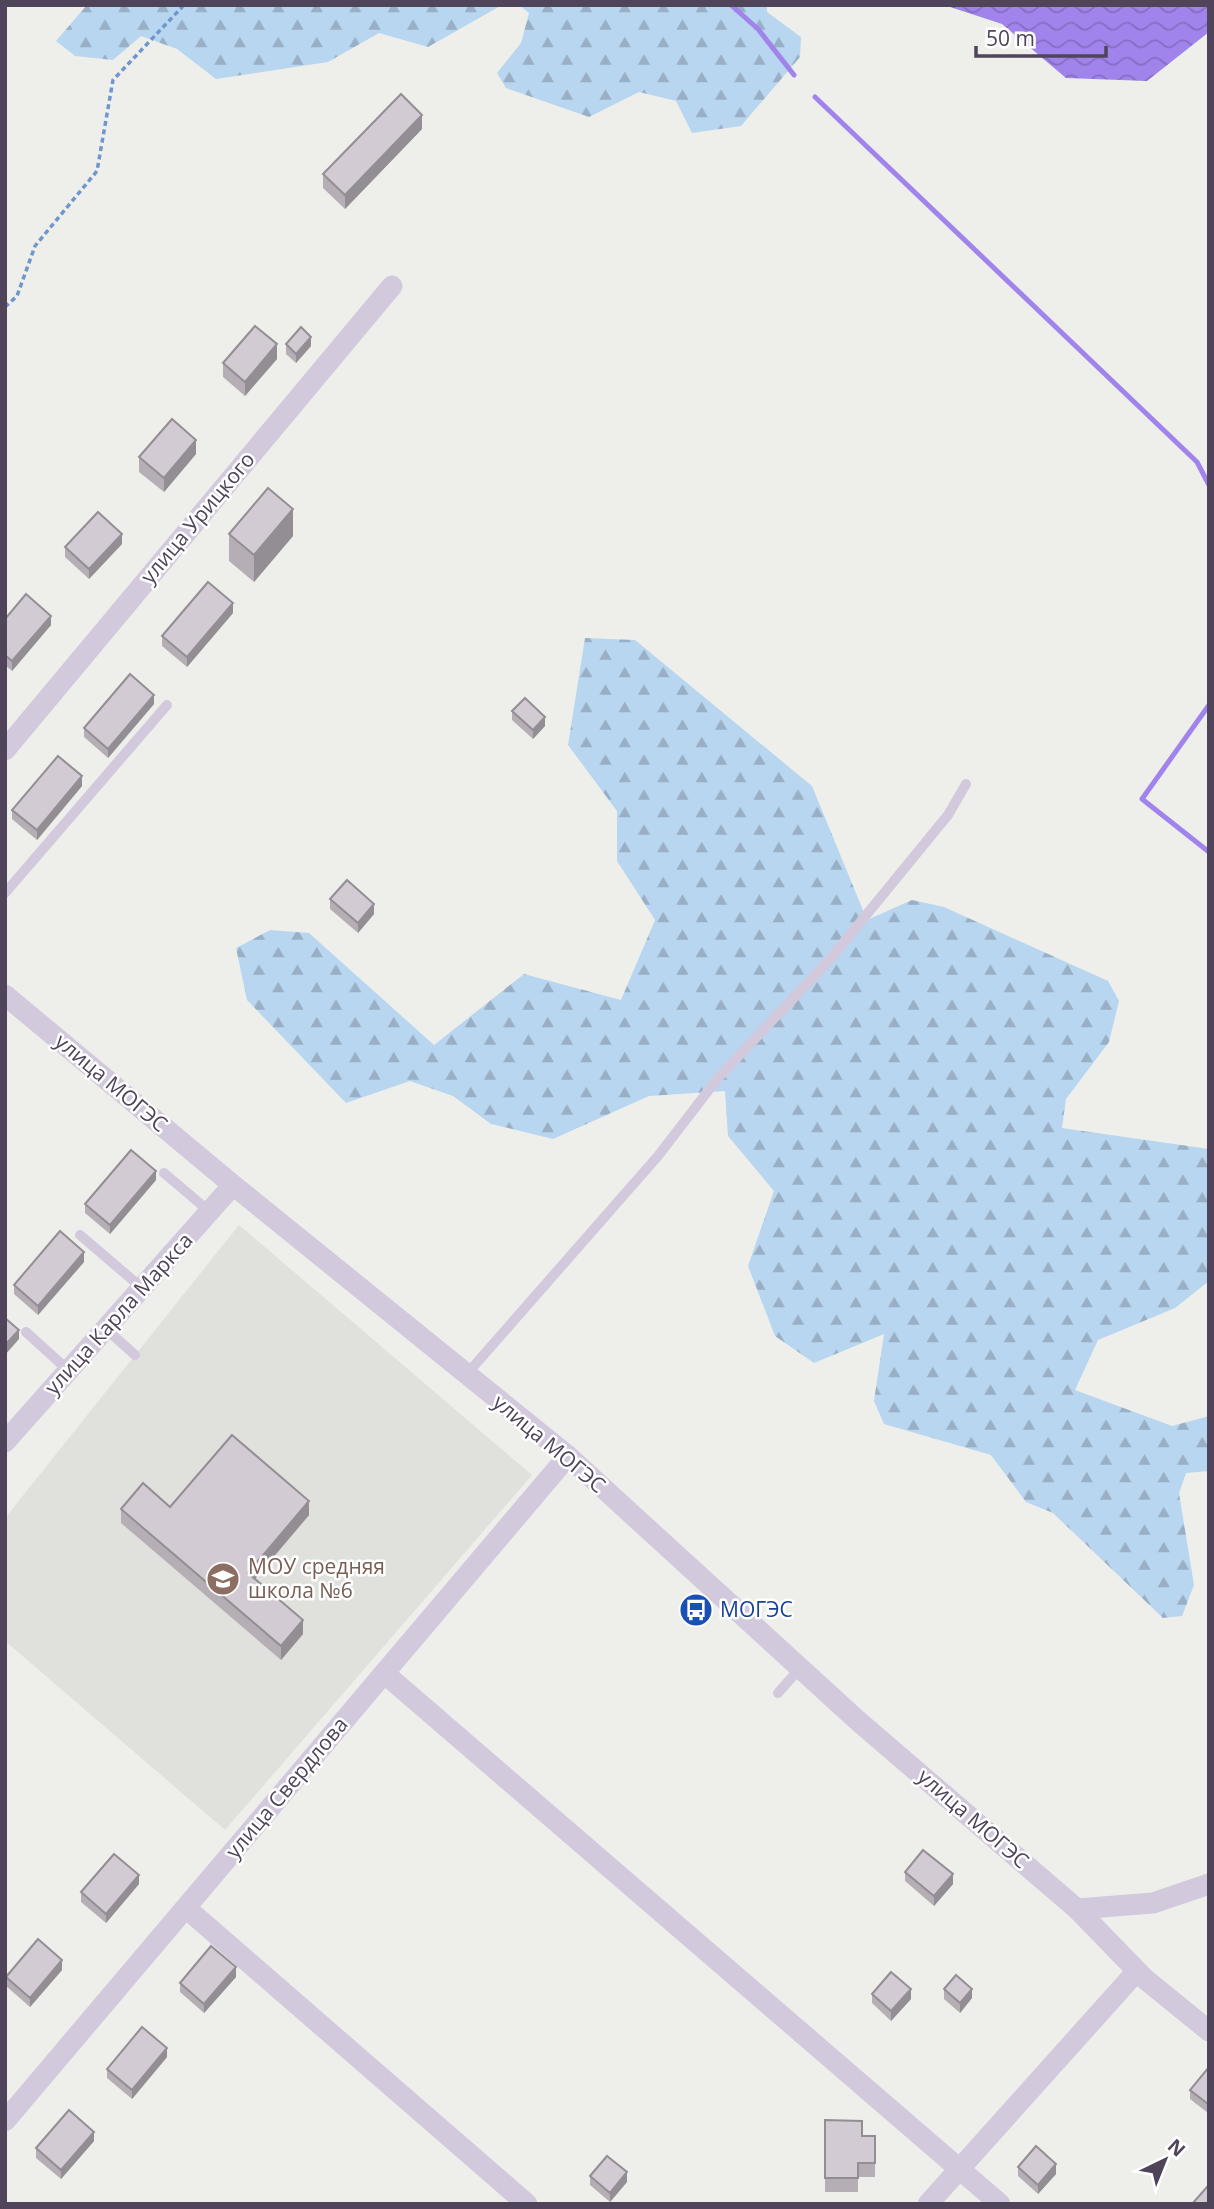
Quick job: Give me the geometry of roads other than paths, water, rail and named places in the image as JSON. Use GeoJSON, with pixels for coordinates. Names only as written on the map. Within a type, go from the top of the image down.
{"type":"FeatureCollection","features":[{"type":"Feature","properties":{"kind":"street","name":"улица Урицкого"},"geometry":{"type":"LineString","coordinates":[[5,750],[392,286]]}},
{"type":"Feature","properties":{"kind":"street","name":"улица МОГЭС"},"geometry":{"type":"LineString","coordinates":[[5,995],[466,1376],[568,1456],[857,1720],[1077,1909],[1137,1971],[1209,2031]]}},
{"type":"Feature","properties":{"kind":"street","name":"улица Карла Маркса"},"geometry":{"type":"LineString","coordinates":[[5,1442],[233,1185]]}},
{"type":"Feature","properties":{"kind":"street","name":"улица Свердлова"},"geometry":{"type":"LineString","coordinates":[[5,2121],[568,1456]]}},
{"type":"Feature","properties":{"kind":"street"},"geometry":{"type":"LineString","coordinates":[[384,1673],[1000,2204]]}},
{"type":"Feature","properties":{"kind":"street"},"geometry":{"type":"LineString","coordinates":[[1077,1909],[1153,1903],[1209,1884]]}},
{"type":"Feature","properties":{"kind":"street"},"geometry":{"type":"LineString","coordinates":[[186,1908],[527,2204]]}},
{"type":"Feature","properties":{"kind":"street"},"geometry":{"type":"LineString","coordinates":[[928,2204],[1137,1971]]}},
{"type":"Feature","properties":{"kind":"lane"},"geometry":{"type":"LineString","coordinates":[[5,893],[167,705]]}},
{"type":"Feature","properties":{"kind":"lane"},"geometry":{"type":"LineString","coordinates":[[466,1376],[658,1156],[718,1077],[831,958],[948,815],[966,785]]}},
{"type":"Feature","properties":{"kind":"lane"},"geometry":{"type":"LineString","coordinates":[[163,1173],[210,1212]]}},
{"type":"Feature","properties":{"kind":"lane"},"geometry":{"type":"LineString","coordinates":[[80,1235],[142,1288]]}},
{"type":"Feature","properties":{"kind":"lane"},"geometry":{"type":"LineString","coordinates":[[106,1329],[135,1354]]}},
{"type":"Feature","properties":{"kind":"lane"},"geometry":{"type":"LineString","coordinates":[[26,1332],[69,1371]]}},
{"type":"Feature","properties":{"kind":"lane"},"geometry":{"type":"LineString","coordinates":[[778,1693],[800,1668]]}},
{"type":"Feature","properties":{"kind":"water"},"geometry":{"type":"Polygon","coordinates":[[[944,5],[1209,5],[1209,32],[1147,81],[1066,78],[1002,24],[944,5]]]}},
{"type":"Feature","properties":{"kind":"waterway"},"geometry":{"type":"LineString","coordinates":[[731,5],[758,29],[794,75]]}},
{"type":"Feature","properties":{"kind":"waterway"},"geometry":{"type":"LineString","coordinates":[[815,97],[1197,462],[1209,485]]}},
{"type":"Feature","properties":{"kind":"waterway"},"geometry":{"type":"LineString","coordinates":[[1209,705],[1142,799],[1209,852]]}},
{"type":"Feature","properties":{"kind":"place","name":"МОУ средняя школа №6"},"geometry":{"type":"Point","coordinates":[223,1579]}},
{"type":"Feature","properties":{"kind":"place","name":"МОГЭС"},"geometry":{"type":"Point","coordinates":[696,1610]}}]}
